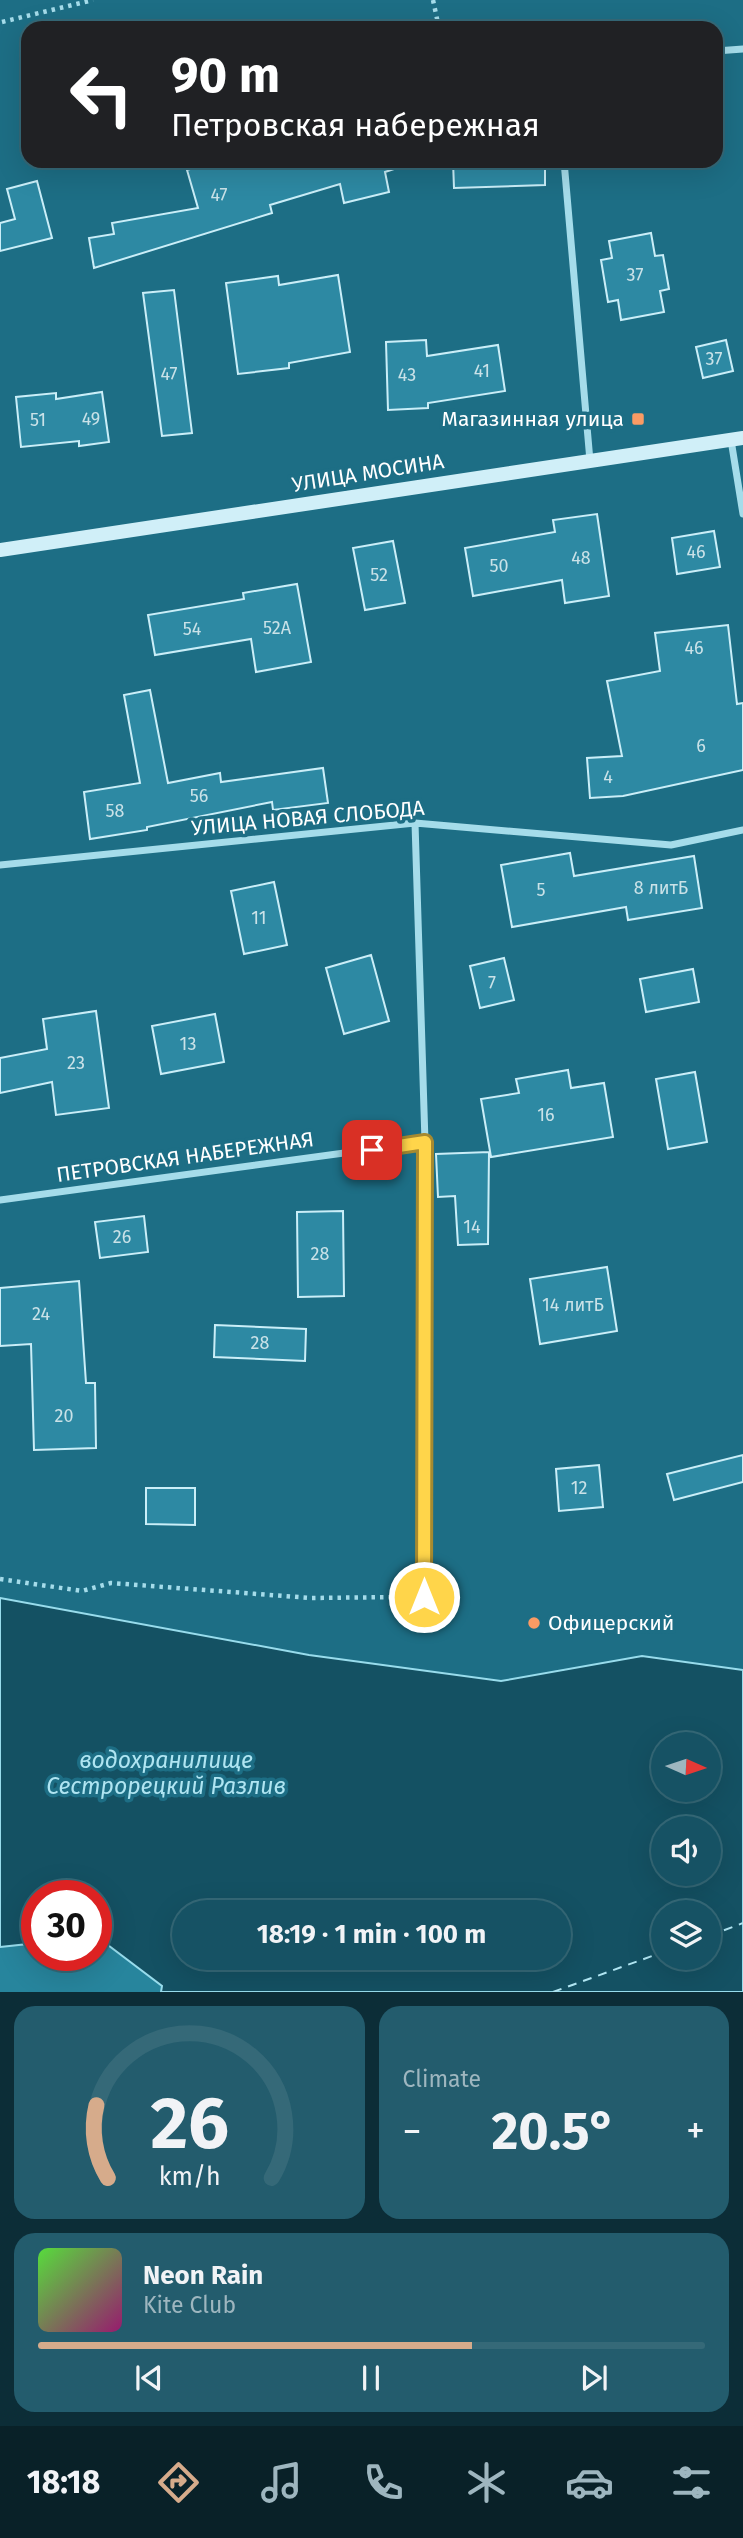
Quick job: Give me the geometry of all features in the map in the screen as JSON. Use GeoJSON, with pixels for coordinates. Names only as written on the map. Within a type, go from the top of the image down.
{"type":"FeatureCollection","features":[{"type":"Feature","properties":{"kind":"street"},"geometry":{"type":"LineString","coordinates":[[723,50],[743,49]]}},
{"type":"Feature","properties":{"kind":"street"},"geometry":{"type":"LineString","coordinates":[[565,168],[590,461]]}},
{"type":"Feature","properties":{"kind":"street"},"geometry":{"type":"LineString","coordinates":[[737,439],[743,513]]}},
{"type":"Feature","properties":{"kind":"street","name":"УЛИЦА МОСИНА"},"geometry":{"type":"LineString","coordinates":[[0,550],[737,439]]}},
{"type":"Feature","properties":{"kind":"street"},"geometry":{"type":"LineString","coordinates":[[415,823],[425,1142],[424,1597]]}},
{"type":"Feature","properties":{"kind":"street","name":"УЛИЦА НОВАЯ СЛОБОДА"},"geometry":{"type":"LineString","coordinates":[[0,865],[415,823],[671,845],[743,830]]}},
{"type":"Feature","properties":{"kind":"street","name":"ПЕТРОВСКАЯ НАБЕРЕЖНАЯ"},"geometry":{"type":"LineString","coordinates":[[0,1200],[425,1142]]}},
{"type":"Feature","properties":{"kind":"path"},"geometry":{"type":"LineString","coordinates":[[2,22],[93,0]]}},
{"type":"Feature","properties":{"kind":"path"},"geometry":{"type":"LineString","coordinates":[[433,0],[438,21]]}},
{"type":"Feature","properties":{"kind":"path"},"geometry":{"type":"LineString","coordinates":[[0,1579],[82,1591],[111,1583],[311,1598],[424,1597]]}},
{"type":"Feature","properties":{"kind":"shaded area"},"geometry":{"type":"Polygon","coordinates":[[[21,1945],[21,1971],[112,1971],[112,1948],[162,1986],[161,1992],[0,1992],[0,1947],[21,1945]]]}},
{"type":"Feature","properties":{"kind":"water","name":"водохранилище Сестрорецкий Разлив"},"geometry":{"type":"Polygon","coordinates":[[[0,1598],[309,1655],[501,1681],[642,1656],[743,1670],[743,1992],[161,1992],[162,1986],[112,1948],[112,1880],[21,1880],[21,1945],[0,1947],[0,1598]]]}},
{"type":"Feature","properties":{"kind":"building"},"geometry":{"type":"Polygon","coordinates":[[[453,168],[545,168],[545,185],[454,188],[453,168]]]}},
{"type":"Feature","properties":{"kind":"building"},"geometry":{"type":"Polygon","coordinates":[[[394,169],[385,172],[389,192],[344,203],[340,184],[270,205],[272,213],[94,268],[89,238],[114,234],[112,223],[198,208],[187,170],[394,169]]]}},
{"type":"Feature","properties":{"kind":"building"},"geometry":{"type":"Polygon","coordinates":[[[37,181],[52,238],[0,251],[0,223],[15,219],[7,189],[37,181]]]}},
{"type":"Feature","properties":{"kind":"building"},"geometry":{"type":"Polygon","coordinates":[[[651,233],[655,256],[663,255],[669,289],[660,291],[664,312],[621,320],[618,300],[608,302],[601,260],[612,258],[609,241],[651,233]]]}},
{"type":"Feature","properties":{"kind":"building"},"geometry":{"type":"Polygon","coordinates":[[[338,275],[350,352],[289,363],[289,368],[238,374],[226,283],[278,276],[279,285],[338,275]]]}},
{"type":"Feature","properties":{"kind":"building"},"geometry":{"type":"Polygon","coordinates":[[[174,290],[192,433],[162,436],[143,293],[174,290]]]}},
{"type":"Feature","properties":{"kind":"building"},"geometry":{"type":"Polygon","coordinates":[[[426,340],[427,356],[498,345],[505,391],[428,403],[428,408],[388,410],[386,342],[426,340]]]}},
{"type":"Feature","properties":{"kind":"building"},"geometry":{"type":"Polygon","coordinates":[[[726,340],[733,371],[703,378],[696,347],[726,340]]]}},
{"type":"Feature","properties":{"kind":"building"},"geometry":{"type":"Polygon","coordinates":[[[102,392],[109,442],[79,446],[79,441],[21,447],[16,397],[56,393],[56,399],[102,392]]]}},
{"type":"Feature","properties":{"kind":"building"},"geometry":{"type":"Polygon","coordinates":[[[597,514],[609,596],[565,603],[562,580],[473,596],[465,548],[555,532],[553,520],[597,514]]]}},
{"type":"Feature","properties":{"kind":"building"},"geometry":{"type":"Polygon","coordinates":[[[714,531],[720,567],[677,574],[672,538],[714,531]]]}},
{"type":"Feature","properties":{"kind":"building"},"geometry":{"type":"Polygon","coordinates":[[[393,541],[405,603],[365,610],[353,548],[393,541]]]}},
{"type":"Feature","properties":{"kind":"building"},"geometry":{"type":"Polygon","coordinates":[[[297,584],[311,662],[256,672],[251,639],[155,655],[148,615],[244,599],[243,593],[297,584]]]}},
{"type":"Feature","properties":{"kind":"building"},"geometry":{"type":"Polygon","coordinates":[[[728,625],[737,704],[743,703],[743,770],[623,796],[590,798],[587,758],[622,756],[607,681],[660,671],[655,633],[728,625]]]}},
{"type":"Feature","properties":{"kind":"building"},"geometry":{"type":"Polygon","coordinates":[[[150,690],[168,783],[220,773],[221,782],[323,768],[328,803],[273,810],[272,802],[147,827],[147,830],[90,839],[84,792],[140,783],[124,695],[150,690]]]}},
{"type":"Feature","properties":{"kind":"building"},"geometry":{"type":"Polygon","coordinates":[[[570,853],[574,876],[694,856],[702,908],[628,920],[626,907],[512,927],[501,865],[570,853]]]}},
{"type":"Feature","properties":{"kind":"building"},"geometry":{"type":"Polygon","coordinates":[[[274,882],[287,945],[244,954],[231,891],[274,882]]]}},
{"type":"Feature","properties":{"kind":"building"},"geometry":{"type":"Polygon","coordinates":[[[371,955],[389,1021],[344,1034],[326,968],[371,955]]]}},
{"type":"Feature","properties":{"kind":"building"},"geometry":{"type":"Polygon","coordinates":[[[504,958],[514,1000],[480,1008],[470,966],[504,958]]]}},
{"type":"Feature","properties":{"kind":"building"},"geometry":{"type":"Polygon","coordinates":[[[693,969],[699,1002],[646,1012],[640,979],[693,969]]]}},
{"type":"Feature","properties":{"kind":"building"},"geometry":{"type":"Polygon","coordinates":[[[96,1011],[109,1108],[56,1115],[52,1082],[0,1093],[0,1058],[47,1049],[43,1019],[96,1011]]]}},
{"type":"Feature","properties":{"kind":"building"},"geometry":{"type":"Polygon","coordinates":[[[215,1014],[224,1062],[161,1074],[152,1026],[215,1014]]]}},
{"type":"Feature","properties":{"kind":"building"},"geometry":{"type":"Polygon","coordinates":[[[568,1070],[571,1088],[604,1083],[613,1137],[491,1157],[481,1099],[519,1093],[516,1079],[568,1070]]]}},
{"type":"Feature","properties":{"kind":"building"},"geometry":{"type":"Polygon","coordinates":[[[695,1072],[707,1142],[668,1149],[656,1079],[695,1072]]]}},
{"type":"Feature","properties":{"kind":"building"},"geometry":{"type":"Polygon","coordinates":[[[489,1152],[488,1244],[458,1245],[455,1196],[438,1197],[436,1154],[489,1152]]]}},
{"type":"Feature","properties":{"kind":"building"},"geometry":{"type":"Polygon","coordinates":[[[343,1211],[344,1296],[298,1297],[297,1212],[343,1211]]]}},
{"type":"Feature","properties":{"kind":"building"},"geometry":{"type":"Polygon","coordinates":[[[144,1216],[148,1252],[100,1258],[95,1222],[144,1216]]]}},
{"type":"Feature","properties":{"kind":"building"},"geometry":{"type":"Polygon","coordinates":[[[607,1267],[617,1331],[540,1344],[530,1279],[607,1267]]]}},
{"type":"Feature","properties":{"kind":"building"},"geometry":{"type":"Polygon","coordinates":[[[79,1281],[86,1383],[95,1383],[96,1448],[34,1450],[31,1344],[0,1346],[0,1288],[79,1281]]]}},
{"type":"Feature","properties":{"kind":"building"},"geometry":{"type":"Polygon","coordinates":[[[215,1325],[306,1329],[305,1361],[214,1357],[215,1325]]]}},
{"type":"Feature","properties":{"kind":"building"},"geometry":{"type":"Polygon","coordinates":[[[743,1455],[743,1482],[674,1500],[667,1474],[743,1455]]]}},
{"type":"Feature","properties":{"kind":"building"},"geometry":{"type":"Polygon","coordinates":[[[599,1465],[603,1507],[559,1511],[556,1469],[599,1465]]]}},
{"type":"Feature","properties":{"kind":"building"},"geometry":{"type":"Polygon","coordinates":[[[146,1488],[195,1488],[195,1525],[146,1524],[146,1488]]]}},
{"type":"Feature","properties":{"kind":"ferry route"},"geometry":{"type":"LineString","coordinates":[[721,1931],[743,1923]]}},
{"type":"Feature","properties":{"kind":"ferry route"},"geometry":{"type":"LineString","coordinates":[[553,1992],[651,1956]]}},
{"type":"Feature","properties":{"kind":"place","name":"Магазинная улица"},"geometry":{"type":"Point","coordinates":[638,419]}},
{"type":"Feature","properties":{"kind":"place","name":"Офицерский"},"geometry":{"type":"Point","coordinates":[534,1623]}},
{"type":"Feature","properties":{"kind":"route"},"geometry":{"type":"LineString","coordinates":[[372,1150],[425,1142],[424,1597]]}}]}
